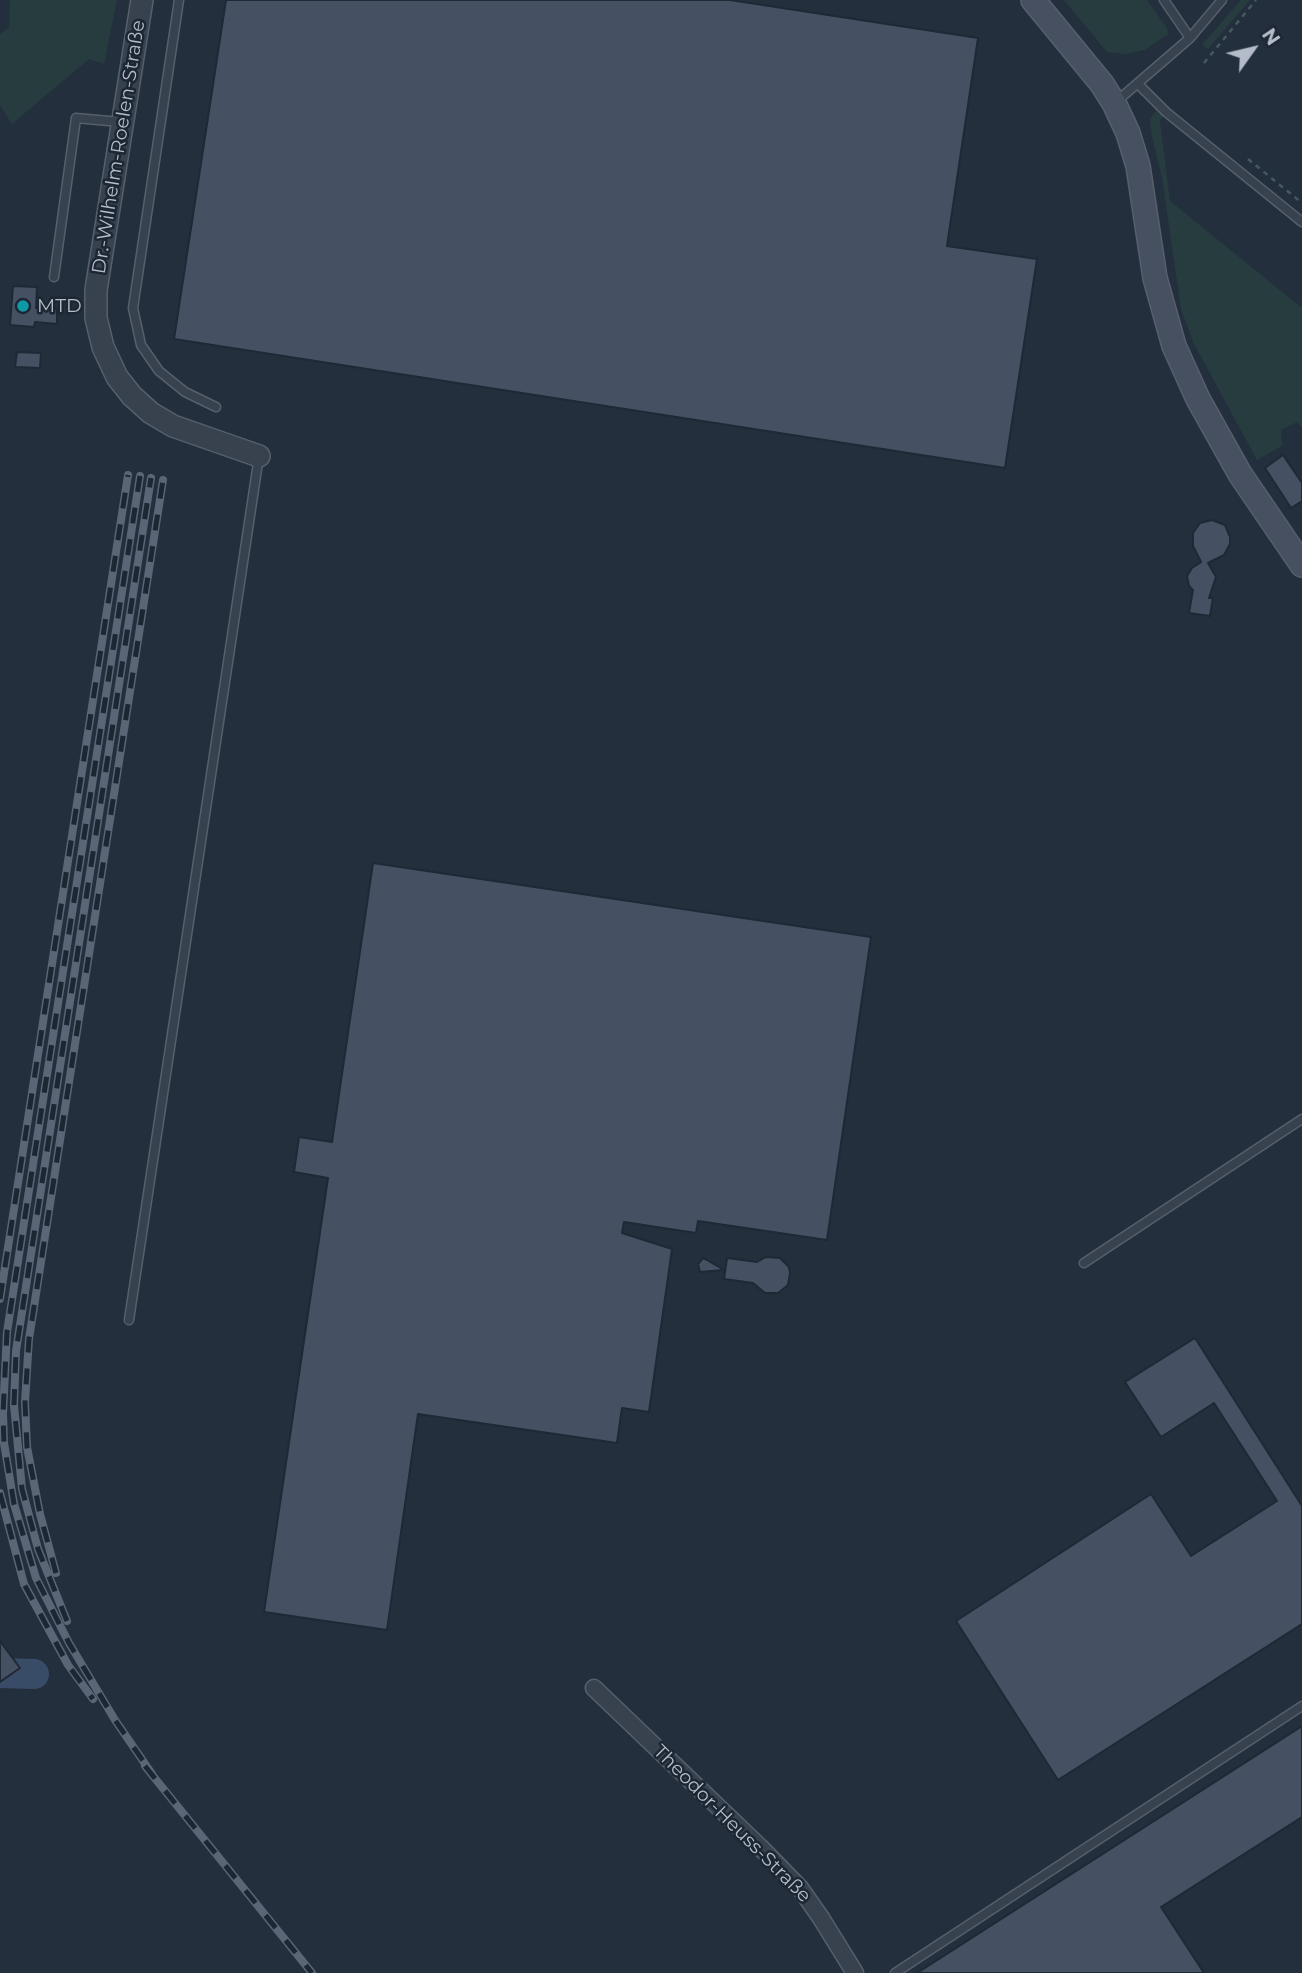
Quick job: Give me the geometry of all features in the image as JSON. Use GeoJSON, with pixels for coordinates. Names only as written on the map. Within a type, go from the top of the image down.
{"type":"FeatureCollection","features":[{"type":"Feature","properties":{"kind":"main road"},"geometry":{"type":"LineString","coordinates":[[1033,0],[1102,84],[1114,103],[1128,133],[1138,166],[1155,278],[1174,346],[1198,399],[1240,474],[1302,565]]}},
{"type":"Feature","properties":{"kind":"street","name":"Dr.-Wilhelm-Roelen-Straße"},"geometry":{"type":"LineString","coordinates":[[142,0],[96,290],[96,318],[103,347],[117,377],[132,396],[151,413],[173,426],[259,456]]}},
{"type":"Feature","properties":{"kind":"street","name":"Theodor-Heuss-Straße"},"geometry":{"type":"LineString","coordinates":[[594,1688],[800,1888],[855,1973]]}},
{"type":"Feature","properties":{"kind":"lane"},"geometry":{"type":"LineString","coordinates":[[178,0],[133,307],[141,345],[159,371],[185,393],[216,407]]}},
{"type":"Feature","properties":{"kind":"lane"},"geometry":{"type":"LineString","coordinates":[[1164,0],[1190,38]]}},
{"type":"Feature","properties":{"kind":"lane"},"geometry":{"type":"LineString","coordinates":[[1114,103],[1190,38],[1222,0]]}},
{"type":"Feature","properties":{"kind":"lane"},"geometry":{"type":"LineString","coordinates":[[1138,84],[1167,112],[1302,222]]}},
{"type":"Feature","properties":{"kind":"lane"},"geometry":{"type":"LineString","coordinates":[[54,277],[76,118],[123,123]]}},
{"type":"Feature","properties":{"kind":"lane"},"geometry":{"type":"LineString","coordinates":[[129,1320],[259,456]]}},
{"type":"Feature","properties":{"kind":"lane"},"geometry":{"type":"LineString","coordinates":[[1084,1263],[1302,1119]]}},
{"type":"Feature","properties":{"kind":"lane"},"geometry":{"type":"LineString","coordinates":[[895,1973],[1302,1706]]}},
{"type":"Feature","properties":{"kind":"path"},"geometry":{"type":"LineString","coordinates":[[1203,62],[1256,0]]}},
{"type":"Feature","properties":{"kind":"path"},"geometry":{"type":"LineString","coordinates":[[1248,159],[1302,202]]}},
{"type":"Feature","properties":{"kind":"green space"},"geometry":{"type":"Polygon","coordinates":[[[10,0],[117,0],[104,64],[89,59],[12,124],[0,106],[0,34],[9,28],[10,0]]]}},
{"type":"Feature","properties":{"kind":"green space"},"geometry":{"type":"Polygon","coordinates":[[[1064,0],[1147,0],[1167,28],[1168,34],[1145,50],[1125,54],[1107,52],[1064,0]]]}},
{"type":"Feature","properties":{"kind":"green space"},"geometry":{"type":"Polygon","coordinates":[[[1241,0],[1250,0],[1208,49],[1202,45],[1241,0]]]}},
{"type":"Feature","properties":{"kind":"green space"},"geometry":{"type":"Polygon","coordinates":[[[1156,111],[1163,116],[1160,121],[1170,201],[1302,308],[1302,428],[1297,422],[1281,430],[1282,446],[1257,460],[1193,342],[1181,309],[1162,178],[1152,137],[1150,119],[1156,111]]]}},
{"type":"Feature","properties":{"kind":"building"},"geometry":{"type":"Polygon","coordinates":[[[226,0],[730,0],[978,38],[947,246],[1037,259],[1005,468],[174,339],[226,0]]]}},
{"type":"Feature","properties":{"kind":"building","name":"MTD"},"geometry":{"type":"Polygon","coordinates":[[[13,286],[37,287],[36,308],[57,309],[57,324],[35,322],[34,327],[10,325],[13,286]]]}},
{"type":"Feature","properties":{"kind":"building"},"geometry":{"type":"Polygon","coordinates":[[[17,352],[41,353],[40,368],[15,367],[17,352]]]}},
{"type":"Feature","properties":{"kind":"building"},"geometry":{"type":"Polygon","coordinates":[[[1283,455],[1302,483],[1302,501],[1291,508],[1265,468],[1283,455]]]}},
{"type":"Feature","properties":{"kind":"building"},"geometry":{"type":"Polygon","coordinates":[[[1212,520],[1225,525],[1230,544],[1224,555],[1208,563],[1216,577],[1209,598],[1213,598],[1210,616],[1189,613],[1193,590],[1189,586],[1187,576],[1192,568],[1201,562],[1193,546],[1193,533],[1200,523],[1212,520]]]}},
{"type":"Feature","properties":{"kind":"building"},"geometry":{"type":"Polygon","coordinates":[[[373,863],[871,937],[827,1240],[698,1221],[696,1233],[624,1222],[622,1233],[672,1249],[649,1412],[622,1408],[617,1443],[418,1414],[387,1630],[264,1612],[328,1178],[294,1172],[299,1137],[332,1142],[373,863]]]}},
{"type":"Feature","properties":{"kind":"building"},"geometry":{"type":"Polygon","coordinates":[[[766,1257],[780,1258],[789,1267],[788,1285],[778,1293],[765,1293],[753,1283],[724,1279],[727,1258],[757,1262],[766,1257]]]}},
{"type":"Feature","properties":{"kind":"building"},"geometry":{"type":"Polygon","coordinates":[[[703,1258],[724,1270],[700,1272],[698,1264],[703,1258]]]}},
{"type":"Feature","properties":{"kind":"building"},"geometry":{"type":"Polygon","coordinates":[[[1195,1338],[1302,1506],[1302,1624],[1058,1780],[956,1621],[1151,1494],[1191,1556],[1277,1501],[1214,1403],[1161,1437],[1125,1382],[1195,1338]]]}},
{"type":"Feature","properties":{"kind":"building"},"geometry":{"type":"Polygon","coordinates":[[[0,1641],[20,1668],[0,1682],[0,1641]]]}},
{"type":"Feature","properties":{"kind":"building"},"geometry":{"type":"Polygon","coordinates":[[[1302,1726],[1302,1817],[1161,1907],[1204,1973],[917,1973],[1302,1726]]]}},
{"type":"Feature","properties":{"kind":"waterway"},"geometry":{"type":"LineString","coordinates":[[0,1673],[34,1674]]}},
{"type":"Feature","properties":{"kind":"railway"},"geometry":{"type":"LineString","coordinates":[[0,1299],[128,475]]}},
{"type":"Feature","properties":{"kind":"railway"},"geometry":{"type":"LineString","coordinates":[[140,476],[7,1332],[3,1414],[4,1443],[14,1504],[36,1578],[69,1643],[115,1720],[152,1774]]}},
{"type":"Feature","properties":{"kind":"railway"},"geometry":{"type":"LineString","coordinates":[[67,1621],[38,1549],[22,1489],[14,1405],[16,1351],[151,478]]}},
{"type":"Feature","properties":{"kind":"railway"},"geometry":{"type":"LineString","coordinates":[[56,1573],[40,1514],[27,1447],[25,1402],[29,1339],[163,480]]}},
{"type":"Feature","properties":{"kind":"railway"},"geometry":{"type":"LineString","coordinates":[[0,1493],[24,1584],[68,1665],[93,1699]]}},
{"type":"Feature","properties":{"kind":"railway"},"geometry":{"type":"LineString","coordinates":[[145,1766],[312,1973]]}},
{"type":"Feature","properties":{"kind":"place","name":"MTD"},"geometry":{"type":"Point","coordinates":[23,306]}}]}
